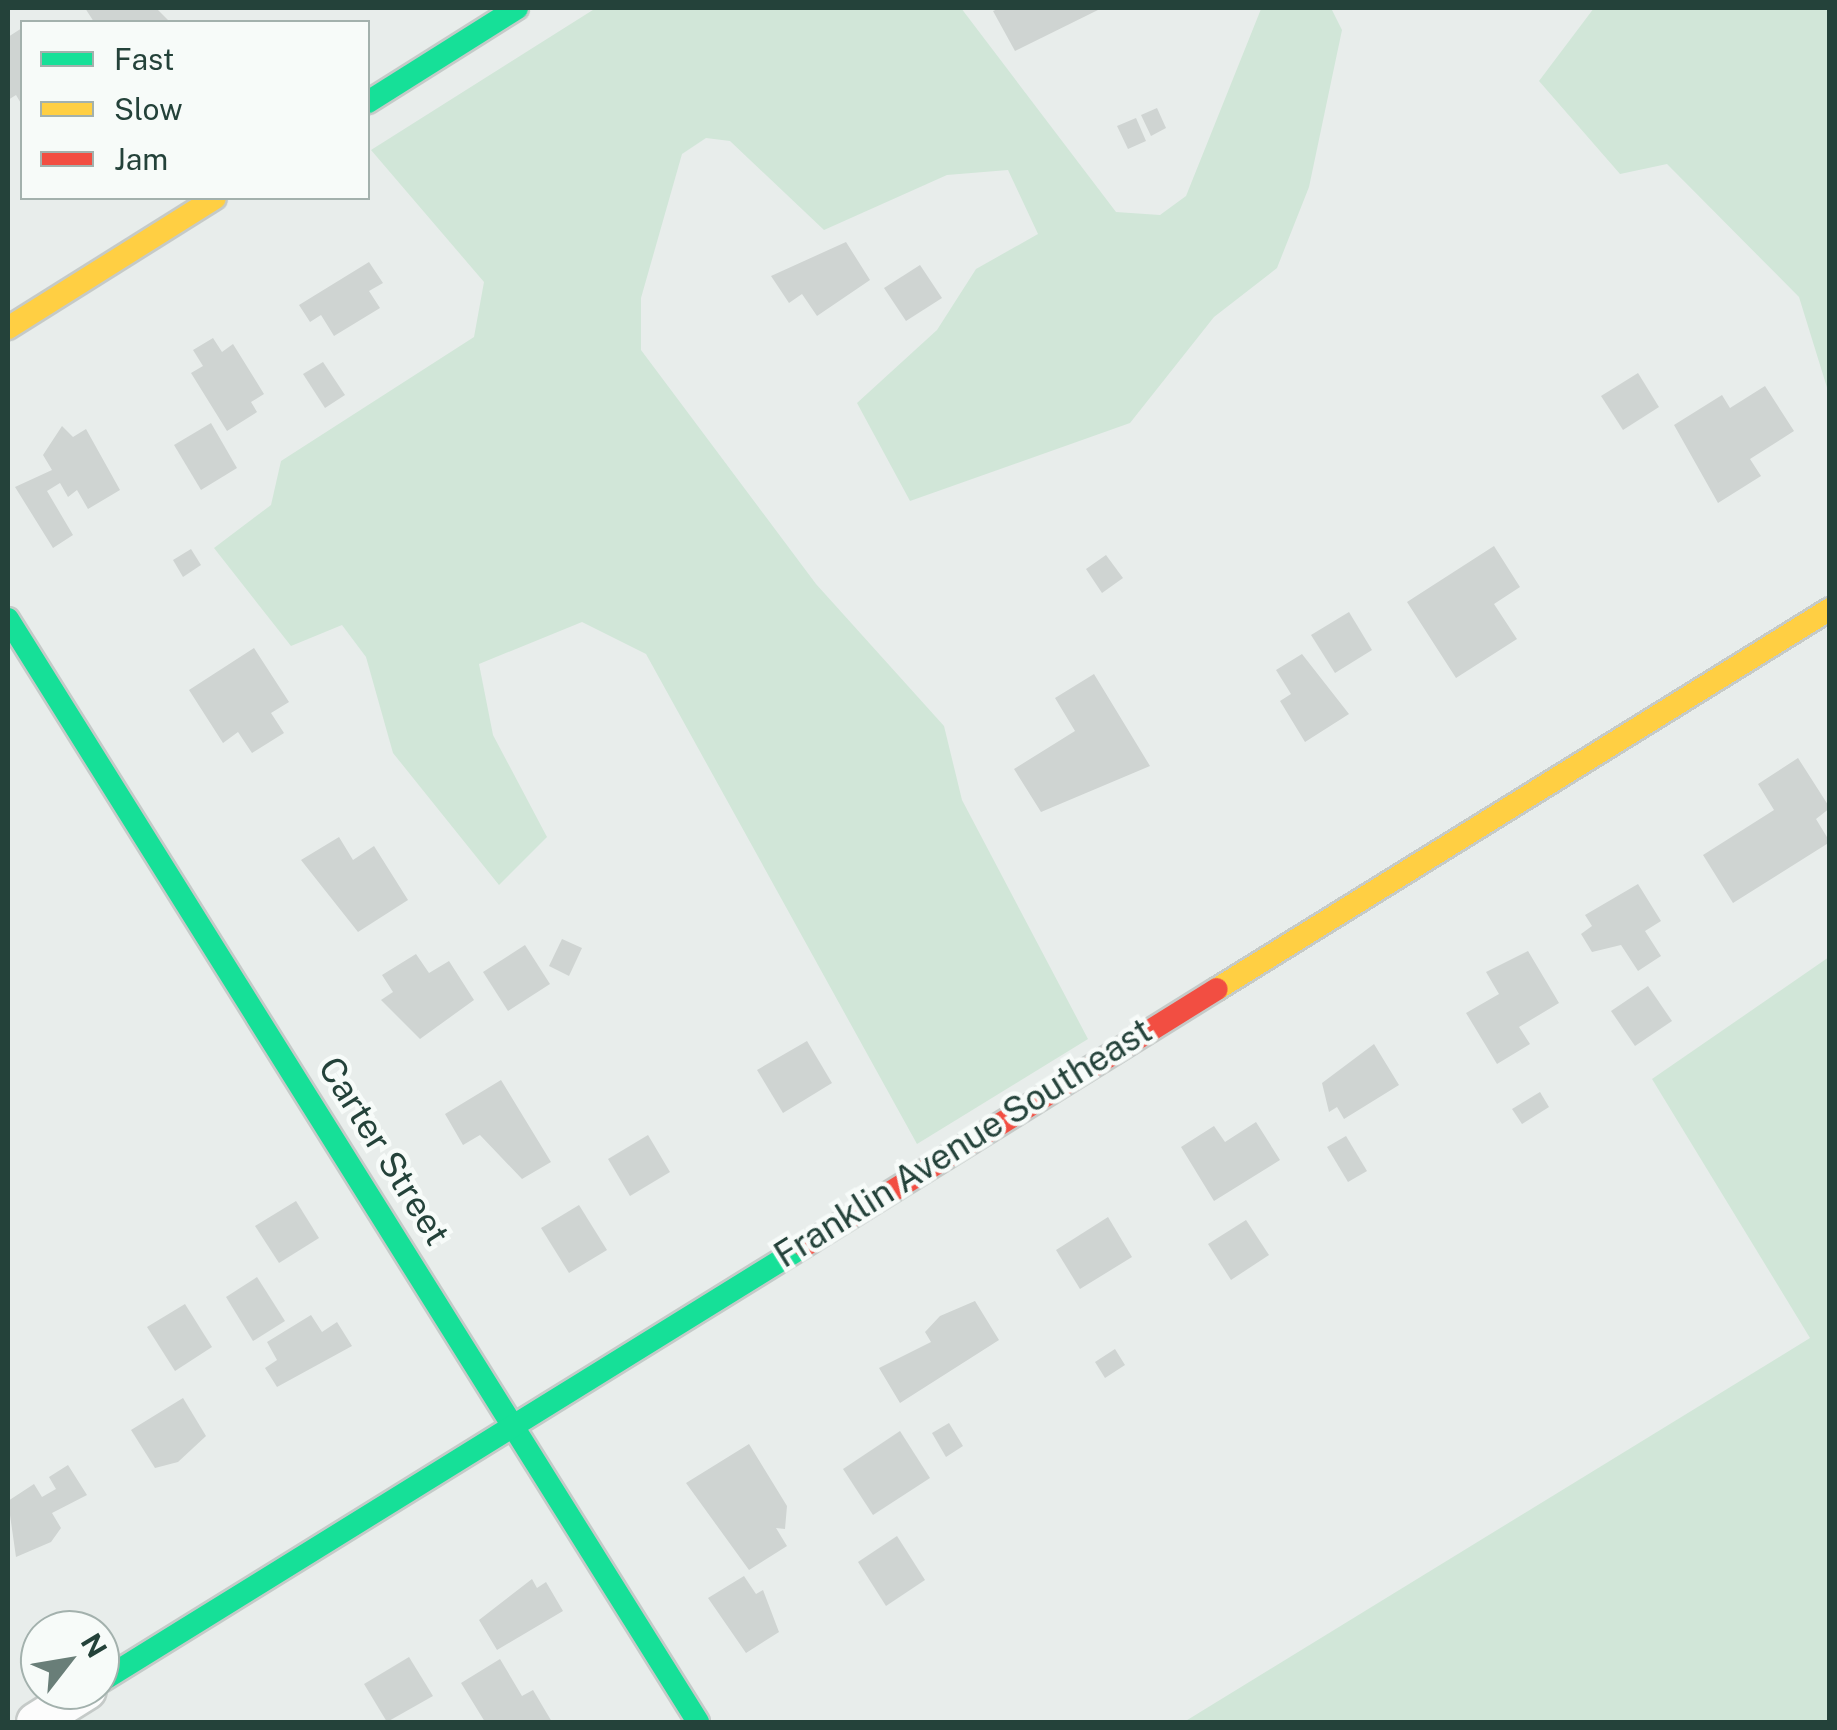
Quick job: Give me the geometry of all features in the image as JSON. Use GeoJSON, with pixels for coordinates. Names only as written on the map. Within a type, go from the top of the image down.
{"type":"FeatureCollection","features":[{"type":"Feature","properties":{"kind":"street"},"geometry":{"type":"LineString","coordinates":[[370,101],[517,8]]}},
{"type":"Feature","properties":{"kind":"street"},"geometry":{"type":"LineString","coordinates":[[8,328],[212,200]]}},
{"type":"Feature","properties":{"kind":"street","name":"Franklin Avenue Southeast"},"geometry":{"type":"LineString","coordinates":[[120,1669],[514,1421],[1830,609]]}},
{"type":"Feature","properties":{"kind":"street","name":"Carter Street"},"geometry":{"type":"LineString","coordinates":[[8,619],[514,1421],[698,1722]]}},
{"type":"Feature","properties":{"kind":"green space"},"geometry":{"type":"Polygon","coordinates":[[[596,8],[961,8],[1116,212],[1160,215],[1186,196],[1261,9],[1331,8],[1342,30],[1309,187],[1277,268],[1214,317],[1130,423],[910,501],[857,403],[937,330],[976,269],[1038,234],[1008,170],[947,175],[824,230],[730,141],[706,138],[682,154],[641,298],[641,350],[816,584],[944,726],[962,800],[1088,1039],[917,1144],[646,654],[582,622],[479,664],[493,735],[547,837],[499,885],[393,753],[366,657],[342,625],[291,646],[214,548],[271,505],[281,461],[474,337],[484,282],[371,150],[596,8]]]}},
{"type":"Feature","properties":{"kind":"green space"},"geometry":{"type":"Polygon","coordinates":[[[1594,8],[1829,8],[1829,394],[1799,297],[1667,164],[1620,174],[1539,81],[1594,8]]]}},
{"type":"Feature","properties":{"kind":"green space"},"geometry":{"type":"Polygon","coordinates":[[[1829,957],[1829,1722],[1184,1722],[1810,1338],[1652,1079],[1829,957]]]}},
{"type":"Feature","properties":{"kind":"building"},"geometry":{"type":"Polygon","coordinates":[[[85,8],[156,8],[168,20],[93,20],[85,8]]]}},
{"type":"Feature","properties":{"kind":"building"},"geometry":{"type":"Polygon","coordinates":[[[1102,8],[1015,51],[993,11],[1102,8]]]}},
{"type":"Feature","properties":{"kind":"building"},"geometry":{"type":"Polygon","coordinates":[[[20,29],[20,102],[16,95],[8,100],[8,37],[20,29]]]}},
{"type":"Feature","properties":{"kind":"building"},"geometry":{"type":"Polygon","coordinates":[[[1157,108],[1166,128],[1151,136],[1141,115],[1157,108]]]}},
{"type":"Feature","properties":{"kind":"building"},"geometry":{"type":"Polygon","coordinates":[[[1136,118],[1146,141],[1128,149],[1117,126],[1136,118]]]}},
{"type":"Feature","properties":{"kind":"building"},"geometry":{"type":"Polygon","coordinates":[[[846,242],[870,280],[817,316],[802,294],[789,303],[771,276],[846,242]]]}},
{"type":"Feature","properties":{"kind":"building"},"geometry":{"type":"Polygon","coordinates":[[[369,262],[383,283],[369,291],[380,308],[334,336],[321,315],[310,322],[299,305],[369,262]]]}},
{"type":"Feature","properties":{"kind":"building"},"geometry":{"type":"Polygon","coordinates":[[[920,265],[942,298],[906,321],[884,288],[920,265]]]}},
{"type":"Feature","properties":{"kind":"building"},"geometry":{"type":"Polygon","coordinates":[[[213,338],[222,352],[233,344],[264,394],[251,402],[257,412],[227,431],[191,373],[203,366],[193,350],[213,338]]]}},
{"type":"Feature","properties":{"kind":"building"},"geometry":{"type":"Polygon","coordinates":[[[323,362],[345,395],[325,408],[303,374],[323,362]]]}},
{"type":"Feature","properties":{"kind":"building"},"geometry":{"type":"Polygon","coordinates":[[[1638,373],[1659,407],[1623,430],[1601,396],[1638,373]]]}},
{"type":"Feature","properties":{"kind":"building"},"geometry":{"type":"Polygon","coordinates":[[[1765,386],[1794,431],[1750,459],[1761,476],[1718,503],[1674,425],[1722,395],[1730,408],[1765,386]]]}},
{"type":"Feature","properties":{"kind":"building"},"geometry":{"type":"Polygon","coordinates":[[[211,423],[237,468],[201,490],[174,445],[211,423]]]}},
{"type":"Feature","properties":{"kind":"building"},"geometry":{"type":"Polygon","coordinates":[[[62,426],[73,437],[86,429],[120,490],[88,509],[77,490],[68,497],[60,483],[47,491],[73,535],[53,548],[15,487],[52,470],[43,455],[62,426]]]}},
{"type":"Feature","properties":{"kind":"building"},"geometry":{"type":"Polygon","coordinates":[[[1494,546],[1520,587],[1494,604],[1517,639],[1456,678],[1407,602],[1494,546]]]}},
{"type":"Feature","properties":{"kind":"building"},"geometry":{"type":"Polygon","coordinates":[[[191,549],[201,565],[183,577],[173,560],[191,549]]]}},
{"type":"Feature","properties":{"kind":"building"},"geometry":{"type":"Polygon","coordinates":[[[1106,555],[1123,578],[1102,593],[1086,569],[1106,555]]]}},
{"type":"Feature","properties":{"kind":"building"},"geometry":{"type":"Polygon","coordinates":[[[1349,612],[1372,650],[1335,673],[1311,635],[1349,612]]]}},
{"type":"Feature","properties":{"kind":"building"},"geometry":{"type":"Polygon","coordinates":[[[254,648],[289,702],[271,713],[284,733],[252,753],[238,732],[223,743],[189,690],[254,648]]]}},
{"type":"Feature","properties":{"kind":"building"},"geometry":{"type":"Polygon","coordinates":[[[1302,654],[1349,714],[1305,742],[1280,701],[1291,694],[1276,670],[1302,654]]]}},
{"type":"Feature","properties":{"kind":"building"},"geometry":{"type":"Polygon","coordinates":[[[1094,674],[1150,766],[1041,812],[1014,769],[1075,731],[1055,698],[1094,674]]]}},
{"type":"Feature","properties":{"kind":"building"},"geometry":{"type":"Polygon","coordinates":[[[1798,758],[1830,808],[1816,819],[1830,842],[1733,903],[1703,855],[1774,810],[1758,784],[1798,758]]]}},
{"type":"Feature","properties":{"kind":"building"},"geometry":{"type":"Polygon","coordinates":[[[339,837],[353,860],[374,846],[408,900],[358,932],[301,860],[339,837]]]}},
{"type":"Feature","properties":{"kind":"building"},"geometry":{"type":"Polygon","coordinates":[[[1638,884],[1661,921],[1645,931],[1661,956],[1638,971],[1621,945],[1592,952],[1581,934],[1592,926],[1585,915],[1638,884]]]}},
{"type":"Feature","properties":{"kind":"building"},"geometry":{"type":"Polygon","coordinates":[[[562,939],[582,948],[569,976],[549,966],[562,939]]]}},
{"type":"Feature","properties":{"kind":"building"},"geometry":{"type":"Polygon","coordinates":[[[525,945],[550,984],[508,1011],[483,972],[525,945]]]}},
{"type":"Feature","properties":{"kind":"building"},"geometry":{"type":"Polygon","coordinates":[[[1528,951],[1559,1003],[1519,1027],[1530,1044],[1497,1064],[1466,1013],[1499,994],[1486,972],[1528,951]]]}},
{"type":"Feature","properties":{"kind":"building"},"geometry":{"type":"Polygon","coordinates":[[[416,954],[429,973],[449,961],[474,1000],[420,1039],[381,1000],[393,992],[382,975],[416,954]]]}},
{"type":"Feature","properties":{"kind":"building"},"geometry":{"type":"Polygon","coordinates":[[[1648,986],[1672,1021],[1635,1046],[1611,1011],[1648,986]]]}},
{"type":"Feature","properties":{"kind":"building"},"geometry":{"type":"Polygon","coordinates":[[[807,1041],[832,1083],[783,1113],[757,1070],[807,1041]]]}},
{"type":"Feature","properties":{"kind":"building"},"geometry":{"type":"Polygon","coordinates":[[[1374,1044],[1399,1085],[1344,1119],[1337,1107],[1329,1112],[1322,1083],[1374,1044]]]}},
{"type":"Feature","properties":{"kind":"building"},"geometry":{"type":"Polygon","coordinates":[[[501,1080],[551,1162],[522,1179],[480,1135],[463,1145],[445,1114],[501,1080]]]}},
{"type":"Feature","properties":{"kind":"building"},"geometry":{"type":"Polygon","coordinates":[[[1540,1092],[1549,1107],[1522,1124],[1512,1109],[1540,1092]]]}},
{"type":"Feature","properties":{"kind":"building"},"geometry":{"type":"Polygon","coordinates":[[[1256,1122],[1280,1160],[1214,1201],[1181,1147],[1214,1126],[1225,1142],[1256,1122]]]}},
{"type":"Feature","properties":{"kind":"building"},"geometry":{"type":"Polygon","coordinates":[[[648,1135],[670,1172],[630,1196],[608,1159],[648,1135]]]}},
{"type":"Feature","properties":{"kind":"building"},"geometry":{"type":"Polygon","coordinates":[[[1346,1136],[1367,1171],[1348,1182],[1327,1147],[1346,1136]]]}},
{"type":"Feature","properties":{"kind":"building"},"geometry":{"type":"Polygon","coordinates":[[[296,1201],[319,1238],[279,1263],[255,1226],[296,1201]]]}},
{"type":"Feature","properties":{"kind":"building"},"geometry":{"type":"Polygon","coordinates":[[[579,1205],[607,1250],[569,1273],[541,1228],[579,1205]]]}},
{"type":"Feature","properties":{"kind":"building"},"geometry":{"type":"Polygon","coordinates":[[[1108,1217],[1132,1257],[1080,1289],[1056,1250],[1108,1217]]]}},
{"type":"Feature","properties":{"kind":"building"},"geometry":{"type":"Polygon","coordinates":[[[1246,1220],[1269,1255],[1231,1280],[1208,1244],[1246,1220]]]}},
{"type":"Feature","properties":{"kind":"building"},"geometry":{"type":"Polygon","coordinates":[[[257,1277],[285,1321],[253,1341],[226,1297],[257,1277]]]}},
{"type":"Feature","properties":{"kind":"building"},"geometry":{"type":"Polygon","coordinates":[[[975,1301],[999,1340],[900,1403],[879,1368],[931,1342],[925,1332],[940,1316],[975,1301]]]}},
{"type":"Feature","properties":{"kind":"building"},"geometry":{"type":"Polygon","coordinates":[[[185,1304],[212,1347],[175,1371],[147,1327],[185,1304]]]}},
{"type":"Feature","properties":{"kind":"building"},"geometry":{"type":"Polygon","coordinates":[[[311,1315],[322,1332],[337,1322],[352,1346],[277,1387],[265,1368],[277,1360],[267,1342],[311,1315]]]}},
{"type":"Feature","properties":{"kind":"building"},"geometry":{"type":"Polygon","coordinates":[[[1115,1349],[1125,1365],[1105,1378],[1095,1362],[1115,1349]]]}},
{"type":"Feature","properties":{"kind":"building"},"geometry":{"type":"Polygon","coordinates":[[[183,1398],[206,1436],[178,1462],[155,1468],[131,1430],[183,1398]]]}},
{"type":"Feature","properties":{"kind":"building"},"geometry":{"type":"Polygon","coordinates":[[[949,1423],[963,1446],[946,1457],[932,1433],[949,1423]]]}},
{"type":"Feature","properties":{"kind":"building"},"geometry":{"type":"Polygon","coordinates":[[[900,1431],[930,1478],[873,1515],[843,1469],[900,1431]]]}},
{"type":"Feature","properties":{"kind":"building"},"geometry":{"type":"Polygon","coordinates":[[[749,1444],[787,1506],[785,1529],[776,1528],[787,1546],[749,1570],[686,1483],[749,1444]]]}},
{"type":"Feature","properties":{"kind":"building"},"geometry":{"type":"Polygon","coordinates":[[[68,1465],[87,1495],[52,1513],[61,1528],[51,1542],[16,1557],[8,1501],[34,1484],[42,1497],[56,1489],[49,1477],[68,1465]]]}},
{"type":"Feature","properties":{"kind":"building"},"geometry":{"type":"Polygon","coordinates":[[[897,1536],[925,1580],[886,1606],[858,1562],[897,1536]]]}},
{"type":"Feature","properties":{"kind":"building"},"geometry":{"type":"Polygon","coordinates":[[[744,1576],[756,1594],[763,1590],[779,1632],[746,1653],[708,1598],[744,1576]]]}},
{"type":"Feature","properties":{"kind":"building"},"geometry":{"type":"Polygon","coordinates":[[[532,1579],[537,1588],[546,1582],[563,1611],[497,1650],[479,1620],[532,1579]]]}},
{"type":"Feature","properties":{"kind":"building"},"geometry":{"type":"Polygon","coordinates":[[[409,1657],[433,1696],[387,1722],[364,1684],[409,1657]]]}},
{"type":"Feature","properties":{"kind":"building"},"geometry":{"type":"Polygon","coordinates":[[[500,1659],[522,1696],[533,1690],[552,1722],[485,1722],[461,1683],[500,1659]]]}},
{"type":"Feature","properties":{"kind":"traffic: fast"},"geometry":{"type":"LineString","coordinates":[[370,101],[517,8]]}},
{"type":"Feature","properties":{"kind":"traffic: fast"},"geometry":{"type":"LineString","coordinates":[[8,619],[698,1722]]}},
{"type":"Feature","properties":{"kind":"traffic: fast"},"geometry":{"type":"LineString","coordinates":[[120,1670],[804,1246]]}},
{"type":"Feature","properties":{"kind":"traffic: slow"},"geometry":{"type":"LineString","coordinates":[[8,328],[212,200]]}},
{"type":"Feature","properties":{"kind":"traffic: slow"},"geometry":{"type":"LineString","coordinates":[[1217,989],[1830,609]]}},
{"type":"Feature","properties":{"kind":"traffic: jam"},"geometry":{"type":"LineString","coordinates":[[804,1246],[1217,989]]}}]}
